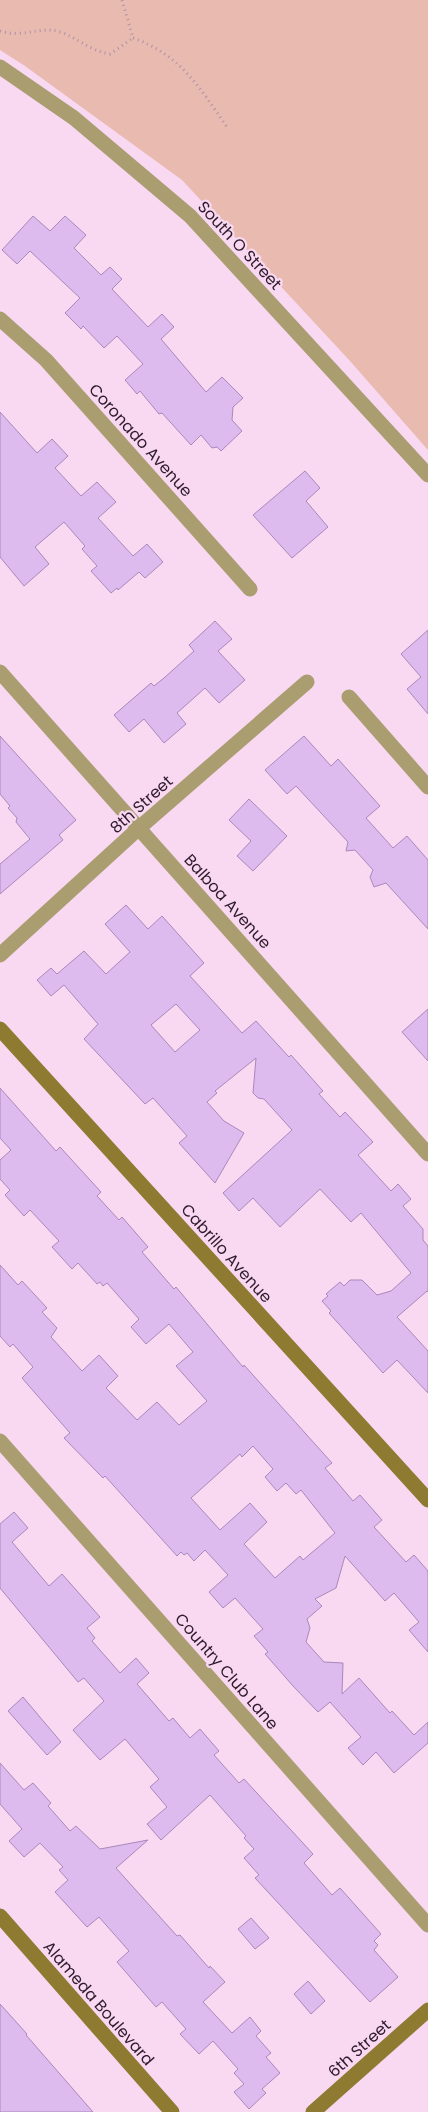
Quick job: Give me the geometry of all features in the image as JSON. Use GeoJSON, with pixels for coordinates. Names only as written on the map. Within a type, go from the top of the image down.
{"type":"FeatureCollection","features":[{"type":"Feature","properties":{"kind":"street","name":"South O Street"},"geometry":{"type":"LineString","coordinates":[[0,67],[74,118],[190,216],[428,475]]}},
{"type":"Feature","properties":{"kind":"street","name":"Coronado Avenue"},"geometry":{"type":"LineString","coordinates":[[0,319],[46,360],[250,589]]}},
{"type":"Feature","properties":{"kind":"street","name":"Balboa Avenue"},"geometry":{"type":"LineString","coordinates":[[0,672],[428,1154]]}},
{"type":"Feature","properties":{"kind":"street","name":"8th Street"},"geometry":{"type":"LineString","coordinates":[[0,955],[139,828],[307,682]]}},
{"type":"Feature","properties":{"kind":"street"},"geometry":{"type":"LineString","coordinates":[[349,697],[428,787]]}},
{"type":"Feature","properties":{"kind":"street","name":"Cabrillo Avenue"},"geometry":{"type":"LineString","coordinates":[[0,1029],[428,1500]]}},
{"type":"Feature","properties":{"kind":"street","name":"Country Club Lane"},"geometry":{"type":"LineString","coordinates":[[0,1441],[428,1925]]}},
{"type":"Feature","properties":{"kind":"street","name":"Alameda Boulevard"},"geometry":{"type":"LineString","coordinates":[[0,1916],[172,2112]]}},
{"type":"Feature","properties":{"kind":"street","name":"6th Street"},"geometry":{"type":"LineString","coordinates":[[313,2112],[428,2010]]}},
{"type":"Feature","properties":{"kind":"path"},"geometry":{"type":"LineString","coordinates":[[122,0],[134,38],[167,54],[182,67],[227,126]]}},
{"type":"Feature","properties":{"kind":"path"},"geometry":{"type":"LineString","coordinates":[[0,31],[10,34],[28,34],[44,30],[58,31],[92,50],[110,54],[134,38]]}},
{"type":"Feature","properties":{"kind":"shaded area"},"geometry":{"type":"Polygon","coordinates":[[[0,0],[428,0],[428,450],[350,361],[182,180],[25,66],[0,50],[0,0]]]}},
{"type":"Feature","properties":{"kind":"building"},"geometry":{"type":"Polygon","coordinates":[[[33,216],[50,231],[65,216],[86,235],[74,248],[101,275],[110,267],[122,279],[112,289],[148,327],[162,314],[174,327],[161,339],[206,392],[222,377],[243,398],[233,407],[232,420],[242,431],[221,451],[217,447],[212,448],[201,435],[191,445],[162,413],[159,414],[140,391],[137,394],[125,380],[143,364],[117,336],[104,348],[83,326],[81,329],[65,313],[80,298],[30,251],[17,264],[2,250],[33,216]]]}},
{"type":"Feature","properties":{"kind":"building"},"geometry":{"type":"Polygon","coordinates":[[[0,412],[37,453],[52,439],[68,456],[55,468],[81,496],[97,482],[116,502],[98,518],[133,556],[147,544],[163,562],[145,578],[139,572],[118,590],[117,588],[111,593],[91,571],[97,566],[82,549],[85,546],[64,522],[35,547],[49,564],[24,586],[0,557],[0,412]]]}},
{"type":"Feature","properties":{"kind":"building"},"geometry":{"type":"Polygon","coordinates":[[[305,471],[320,488],[306,501],[328,527],[292,558],[253,515],[305,471]]]}},
{"type":"Feature","properties":{"kind":"building"},"geometry":{"type":"Polygon","coordinates":[[[215,621],[232,639],[218,651],[245,680],[219,703],[205,688],[177,713],[186,724],[164,743],[144,719],[129,732],[114,715],[151,683],[154,686],[164,678],[194,651],[189,645],[215,621]]]}},
{"type":"Feature","properties":{"kind":"building"},"geometry":{"type":"Polygon","coordinates":[[[428,630],[428,714],[407,689],[421,677],[401,654],[428,630]]]}},
{"type":"Feature","properties":{"kind":"building"},"geometry":{"type":"Polygon","coordinates":[[[0,736],[76,820],[59,835],[63,840],[0,894],[0,864],[30,839],[16,822],[17,818],[8,808],[10,806],[0,794],[0,736]]]}},
{"type":"Feature","properties":{"kind":"building"},"geometry":{"type":"Polygon","coordinates":[[[304,736],[331,766],[338,759],[380,806],[366,818],[393,848],[407,836],[428,860],[428,929],[386,883],[374,887],[370,877],[373,870],[355,850],[346,851],[348,842],[296,786],[287,794],[265,770],[304,736]]]}},
{"type":"Feature","properties":{"kind":"building"},"geometry":{"type":"Polygon","coordinates":[[[249,799],[287,836],[253,871],[237,856],[251,841],[229,820],[249,799]]]}},
{"type":"Feature","properties":{"kind":"building"},"geometry":{"type":"Polygon","coordinates":[[[126,905],[148,929],[162,916],[204,963],[190,976],[242,1033],[256,1021],[289,1057],[291,1055],[323,1091],[319,1094],[340,1117],[345,1112],[373,1142],[358,1155],[391,1191],[398,1184],[411,1199],[403,1206],[423,1229],[423,1240],[428,1246],[428,1292],[397,1317],[428,1351],[428,1393],[397,1360],[383,1373],[329,1313],[331,1311],[322,1301],[328,1296],[326,1294],[340,1282],[344,1286],[350,1280],[362,1280],[377,1295],[391,1291],[411,1273],[361,1213],[351,1222],[320,1189],[280,1227],[253,1198],[239,1211],[223,1193],[292,1130],[264,1099],[258,1098],[253,1093],[256,1058],[215,1091],[217,1093],[207,1102],[224,1121],[244,1133],[215,1183],[179,1143],[187,1136],[153,1098],[145,1104],[84,1039],[98,1024],[64,985],[51,996],[37,980],[51,968],[57,974],[84,951],[106,974],[130,952],[105,924],[126,905]],[[176,1004],[151,1025],[175,1052],[200,1030],[176,1004]]]}},
{"type":"Feature","properties":{"kind":"building"},"geometry":{"type":"Polygon","coordinates":[[[428,1009],[428,1061],[402,1032],[428,1009]]]}},
{"type":"Feature","properties":{"kind":"building"},"geometry":{"type":"Polygon","coordinates":[[[0,1088],[56,1151],[60,1147],[101,1192],[97,1196],[119,1220],[122,1217],[148,1247],[142,1252],[174,1289],[176,1287],[243,1367],[244,1365],[332,1463],[325,1468],[353,1501],[360,1495],[382,1520],[374,1527],[406,1562],[414,1555],[428,1571],[428,1652],[409,1630],[419,1622],[394,1593],[385,1601],[345,1556],[336,1588],[315,1599],[322,1606],[307,1619],[310,1628],[306,1642],[324,1662],[343,1663],[342,1694],[359,1678],[390,1713],[392,1711],[414,1735],[428,1722],[428,1743],[394,1773],[376,1752],[363,1765],[348,1748],[361,1737],[330,1702],[318,1712],[265,1654],[268,1652],[254,1636],[263,1629],[235,1598],[223,1608],[209,1592],[228,1575],[205,1550],[194,1561],[187,1553],[184,1555],[181,1552],[177,1556],[105,1476],[103,1478],[64,1438],[70,1433],[22,1378],[33,1367],[13,1344],[10,1347],[0,1336],[0,1265],[18,1285],[22,1281],[47,1308],[42,1312],[57,1328],[51,1337],[82,1371],[99,1355],[118,1376],[106,1388],[137,1420],[157,1402],[179,1425],[207,1401],[176,1366],[193,1352],[169,1324],[146,1344],[131,1327],[139,1319],[107,1283],[103,1286],[100,1282],[97,1284],[78,1263],[72,1269],[52,1247],[59,1241],[30,1210],[24,1216],[5,1195],[10,1190],[0,1179],[0,1160],[11,1150],[0,1138],[0,1088]],[[253,1446],[242,1457],[240,1454],[191,1498],[220,1530],[250,1503],[267,1522],[244,1544],[275,1578],[300,1556],[303,1560],[335,1533],[301,1490],[296,1494],[286,1483],[277,1491],[265,1477],[273,1469],[253,1446]]]}},
{"type":"Feature","properties":{"kind":"building"},"geometry":{"type":"Polygon","coordinates":[[[14,1512],[28,1528],[12,1542],[49,1586],[62,1574],[100,1617],[87,1628],[95,1638],[92,1641],[120,1673],[136,1658],[149,1673],[137,1684],[169,1721],[173,1718],[190,1738],[200,1729],[219,1751],[214,1755],[239,1783],[244,1779],[313,1854],[304,1863],[332,1895],[340,1888],[381,1934],[374,1941],[378,1945],[374,1950],[398,1977],[370,2002],[255,1878],[259,1875],[244,1858],[254,1849],[244,1838],[246,1836],[210,1795],[161,1840],[147,1824],[167,1807],[150,1787],[159,1779],[125,1739],[100,1760],[73,1730],[104,1701],[84,1678],[78,1682],[0,1588],[0,1524],[14,1512]]]}},
{"type":"Feature","properties":{"kind":"building"},"geometry":{"type":"Polygon","coordinates":[[[23,1697],[61,1742],[47,1755],[8,1711],[23,1697]]]}},
{"type":"Feature","properties":{"kind":"building"},"geometry":{"type":"Polygon","coordinates":[[[0,1763],[24,1790],[33,1783],[51,1803],[48,1806],[70,1831],[76,1826],[100,1849],[148,1840],[116,1868],[177,1936],[180,1935],[209,1968],[210,1966],[225,1982],[203,2002],[232,2033],[250,2017],[261,2031],[256,2036],[271,2053],[266,2057],[280,2073],[262,2089],[266,2093],[249,2109],[234,2092],[244,2084],[234,2073],[238,2069],[213,2041],[199,2054],[180,2034],[186,2029],[162,2002],[156,2007],[117,1962],[129,1951],[99,1917],[87,1927],[55,1892],[68,1880],[59,1870],[63,1867],[40,1843],[24,1857],[9,1841],[22,1829],[0,1804],[0,1763]]]}},
{"type":"Feature","properties":{"kind":"building"},"geometry":{"type":"Polygon","coordinates":[[[251,1918],[269,1938],[255,1949],[238,1929],[251,1918]]]}},
{"type":"Feature","properties":{"kind":"building"},"geometry":{"type":"Polygon","coordinates":[[[308,1981],[325,2001],[311,2014],[294,1994],[308,1981]]]}},
{"type":"Feature","properties":{"kind":"building"},"geometry":{"type":"Polygon","coordinates":[[[0,2004],[27,2034],[93,2112],[0,2112],[0,2004]]]}}]}
